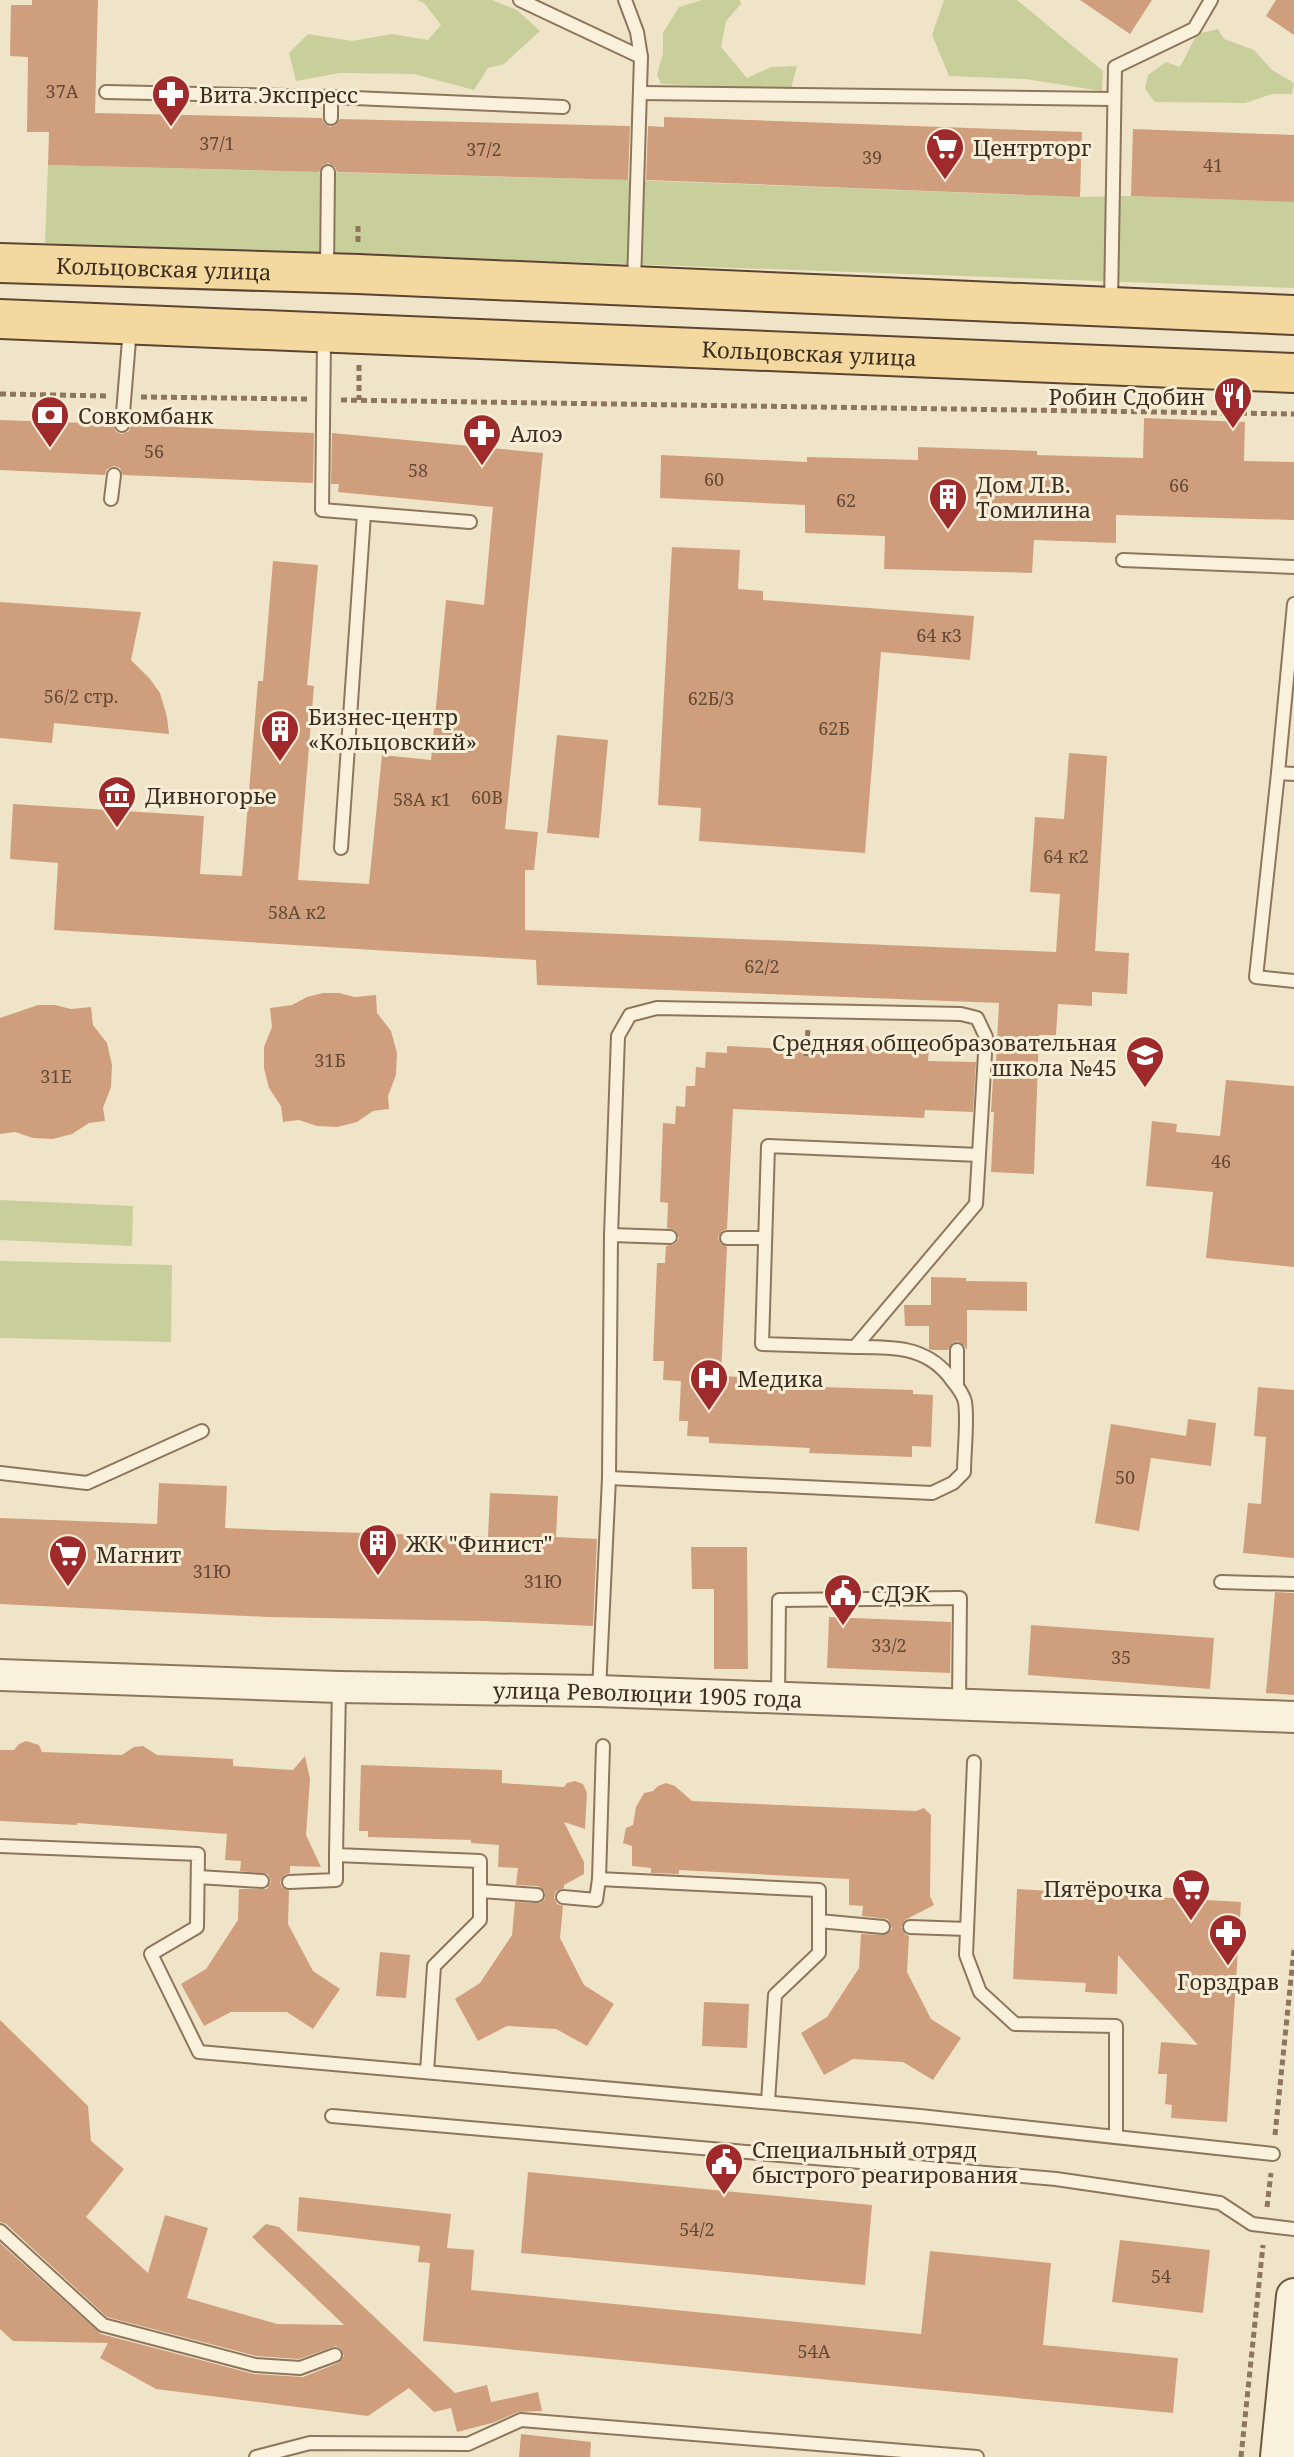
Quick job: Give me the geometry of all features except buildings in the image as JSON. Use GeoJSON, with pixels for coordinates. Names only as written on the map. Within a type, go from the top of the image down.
{"type":"FeatureCollection","features":[{"type":"Feature","properties":{"kind":"main road","name":"Кольцовская улица"},"geometry":{"type":"LineString","coordinates":[[0,263],[327,273],[1294,315]]}},
{"type":"Feature","properties":{"kind":"main road"},"geometry":{"type":"LineString","coordinates":[[324,333],[337,305],[327,273]]}},
{"type":"Feature","properties":{"kind":"main road","name":"Кольцовская улица"},"geometry":{"type":"LineString","coordinates":[[0,319],[1294,373]]}},
{"type":"Feature","properties":{"kind":"main road"},"geometry":{"type":"LineString","coordinates":[[1278,2457],[1294,2296]]}},
{"type":"Feature","properties":{"kind":"street","name":"улица Революции 1905 года"},"geometry":{"type":"LineString","coordinates":[[0,1675],[339,1687],[599,1691],[1294,1717]]}},
{"type":"Feature","properties":{"kind":"lane"},"geometry":{"type":"LineString","coordinates":[[520,0],[641,57]]}},
{"type":"Feature","properties":{"kind":"lane"},"geometry":{"type":"LineString","coordinates":[[625,0],[637,32],[641,57],[634,286]]}},
{"type":"Feature","properties":{"kind":"lane"},"geometry":{"type":"LineString","coordinates":[[1111,306],[1115,67],[1194,29],[1211,0]]}},
{"type":"Feature","properties":{"kind":"lane"},"geometry":{"type":"LineString","coordinates":[[106,92],[563,107]]}},
{"type":"Feature","properties":{"kind":"lane"},"geometry":{"type":"LineString","coordinates":[[640,93],[1113,99]]}},
{"type":"Feature","properties":{"kind":"lane"},"geometry":{"type":"LineString","coordinates":[[331,97],[331,118]]}},
{"type":"Feature","properties":{"kind":"lane"},"geometry":{"type":"LineString","coordinates":[[327,273],[328,172]]}},
{"type":"Feature","properties":{"kind":"lane"},"geometry":{"type":"LineString","coordinates":[[122,425],[130,325]]}},
{"type":"Feature","properties":{"kind":"lane"},"geometry":{"type":"LineString","coordinates":[[324,333],[322,510],[470,522]]}},
{"type":"Feature","properties":{"kind":"lane"},"geometry":{"type":"LineString","coordinates":[[111,499],[114,475]]}},
{"type":"Feature","properties":{"kind":"lane"},"geometry":{"type":"LineString","coordinates":[[341,848],[364,514]]}},
{"type":"Feature","properties":{"kind":"lane"},"geometry":{"type":"LineString","coordinates":[[1123,560],[1294,567]]}},
{"type":"Feature","properties":{"kind":"lane"},"geometry":{"type":"LineString","coordinates":[[1294,604],[1256,977],[1294,981]]}},
{"type":"Feature","properties":{"kind":"lane"},"geometry":{"type":"LineString","coordinates":[[1278,773],[1294,774]]}},
{"type":"Feature","properties":{"kind":"lane"},"geometry":{"type":"LineString","coordinates":[[599,1691],[609,1478],[611,1235],[618,1036],[630,1015],[657,1008],[961,1014],[977,1018],[986,1037],[976,1204],[855,1347]]}},
{"type":"Feature","properties":{"kind":"lane"},"geometry":{"type":"LineString","coordinates":[[609,1478],[932,1493],[953,1483],[964,1472],[965,1401],[938,1357],[897,1348],[762,1344],[768,1146],[979,1155]]}},
{"type":"Feature","properties":{"kind":"lane"},"geometry":{"type":"LineString","coordinates":[[611,1235],[670,1237]]}},
{"type":"Feature","properties":{"kind":"lane"},"geometry":{"type":"LineString","coordinates":[[727,1238],[764,1238]]}},
{"type":"Feature","properties":{"kind":"lane"},"geometry":{"type":"LineString","coordinates":[[957,1350],[957,1385]]}},
{"type":"Feature","properties":{"kind":"lane"},"geometry":{"type":"LineString","coordinates":[[0,1473],[87,1483],[202,1431]]}},
{"type":"Feature","properties":{"kind":"lane"},"geometry":{"type":"LineString","coordinates":[[1221,1582],[1294,1584]]}},
{"type":"Feature","properties":{"kind":"lane"},"geometry":{"type":"LineString","coordinates":[[778,1698],[779,1600],[960,1598],[959,1704]]}},
{"type":"Feature","properties":{"kind":"lane"},"geometry":{"type":"LineString","coordinates":[[289,1882],[336,1880],[339,1687]]}},
{"type":"Feature","properties":{"kind":"lane"},"geometry":{"type":"LineString","coordinates":[[563,1897],[596,1900],[603,1746]]}},
{"type":"Feature","properties":{"kind":"lane"},"geometry":{"type":"LineString","coordinates":[[974,1762],[966,1955],[980,1992],[1015,2024],[1116,2026],[1116,2137]]}},
{"type":"Feature","properties":{"kind":"lane"},"geometry":{"type":"LineString","coordinates":[[0,1846],[198,1854],[197,1927],[151,1954],[199,2052],[768,2102],[1273,2154]]}},
{"type":"Feature","properties":{"kind":"lane"},"geometry":{"type":"LineString","coordinates":[[336,1855],[480,1861],[480,1920],[434,1966],[427,2072]]}},
{"type":"Feature","properties":{"kind":"lane"},"geometry":{"type":"LineString","coordinates":[[198,1877],[262,1881]]}},
{"type":"Feature","properties":{"kind":"lane"},"geometry":{"type":"LineString","coordinates":[[599,1879],[819,1890],[819,1953],[775,1995],[768,2102]]}},
{"type":"Feature","properties":{"kind":"lane"},"geometry":{"type":"LineString","coordinates":[[480,1891],[537,1895]]}},
{"type":"Feature","properties":{"kind":"lane"},"geometry":{"type":"LineString","coordinates":[[819,1921],[883,1927]]}},
{"type":"Feature","properties":{"kind":"lane"},"geometry":{"type":"LineString","coordinates":[[910,1927],[967,1929]]}},
{"type":"Feature","properties":{"kind":"lane"},"geometry":{"type":"LineString","coordinates":[[332,2116],[1056,2179],[1220,2203],[1252,2224],[1294,2229]]}},
{"type":"Feature","properties":{"kind":"lane"},"geometry":{"type":"LineString","coordinates":[[0,2231],[103,2325],[255,2365],[300,2368],[335,2355]]}},
{"type":"Feature","properties":{"kind":"lane"},"geometry":{"type":"LineString","coordinates":[[256,2457],[310,2443],[468,2450],[521,2420],[977,2457]]}},
{"type":"Feature","properties":{"kind":"path"},"geometry":{"type":"LineString","coordinates":[[0,394],[1294,414]]}},
{"type":"Feature","properties":{"kind":"green space"},"geometry":{"type":"Polygon","coordinates":[[[417,0],[492,0],[517,10],[540,31],[504,64],[488,68],[474,90],[414,74],[340,73],[296,81],[289,53],[308,34],[352,41],[392,34],[428,40],[441,25],[424,3],[417,0]]]}},
{"type":"Feature","properties":{"kind":"green space"},"geometry":{"type":"Polygon","coordinates":[[[702,0],[740,0],[741,4],[726,21],[721,47],[747,78],[771,67],[797,66],[791,89],[661,84],[657,75],[663,54],[663,33],[679,7],[702,0]]]}},
{"type":"Feature","properties":{"kind":"green space"},"geometry":{"type":"Polygon","coordinates":[[[944,0],[1017,0],[1103,71],[1102,91],[1025,79],[949,76],[932,35],[944,0]]]}},
{"type":"Feature","properties":{"kind":"green space"},"geometry":{"type":"Polygon","coordinates":[[[1218,29],[1224,39],[1254,50],[1272,70],[1294,83],[1292,94],[1272,94],[1245,103],[1155,102],[1145,89],[1148,75],[1166,62],[1180,67],[1197,34],[1218,29]]]}},
{"type":"Feature","properties":{"kind":"green space"},"geometry":{"type":"Polygon","coordinates":[[[48,165],[1294,202],[1294,288],[45,243],[48,165]]]}},
{"type":"Feature","properties":{"kind":"green space"},"geometry":{"type":"Polygon","coordinates":[[[0,1200],[133,1206],[132,1246],[0,1240],[0,1200]]]}},
{"type":"Feature","properties":{"kind":"green space"},"geometry":{"type":"Polygon","coordinates":[[[0,1261],[172,1265],[171,1342],[0,1338],[0,1261]]]}},
{"type":"Feature","properties":{"kind":"place","name":"Вита Экспресс"},"geometry":{"type":"Point","coordinates":[171,128]}},
{"type":"Feature","properties":{"kind":"place","name":"Центрторг"},"geometry":{"type":"Point","coordinates":[945,181]}},
{"type":"Feature","properties":{"kind":"place","name":"Робин Сдобин"},"geometry":{"type":"Point","coordinates":[1233,430]}},
{"type":"Feature","properties":{"kind":"place","name":"Совкомбанк"},"geometry":{"type":"Point","coordinates":[50,449]}},
{"type":"Feature","properties":{"kind":"place","name":"Алоэ"},"geometry":{"type":"Point","coordinates":[482,467]}},
{"type":"Feature","properties":{"kind":"place","name":"Дом Л.В. Томилина"},"geometry":{"type":"Point","coordinates":[948,531]}},
{"type":"Feature","properties":{"kind":"place","name":"Бизнес-центр «Кольцовский»"},"geometry":{"type":"Point","coordinates":[280,763]}},
{"type":"Feature","properties":{"kind":"place","name":"Дивногорье"},"geometry":{"type":"Point","coordinates":[117,829]}},
{"type":"Feature","properties":{"kind":"place","name":"Средняя общеобразовательная школа №45"},"geometry":{"type":"Point","coordinates":[1145,1089]}},
{"type":"Feature","properties":{"kind":"place","name":"Медика"},"geometry":{"type":"Point","coordinates":[709,1412]}},
{"type":"Feature","properties":{"kind":"place","name":"ЖК \"Финист\""},"geometry":{"type":"Point","coordinates":[378,1577]}},
{"type":"Feature","properties":{"kind":"place","name":"Магнит"},"geometry":{"type":"Point","coordinates":[68,1588]}},
{"type":"Feature","properties":{"kind":"place","name":"СДЭК"},"geometry":{"type":"Point","coordinates":[843,1627]}},
{"type":"Feature","properties":{"kind":"place","name":"Пятёрочка"},"geometry":{"type":"Point","coordinates":[1191,1922]}},
{"type":"Feature","properties":{"kind":"place","name":"Горздрав"},"geometry":{"type":"Point","coordinates":[1228,1967]}},
{"type":"Feature","properties":{"kind":"place","name":"Специальный отряд быстрого реагирования"},"geometry":{"type":"Point","coordinates":[724,2196]}}]}
